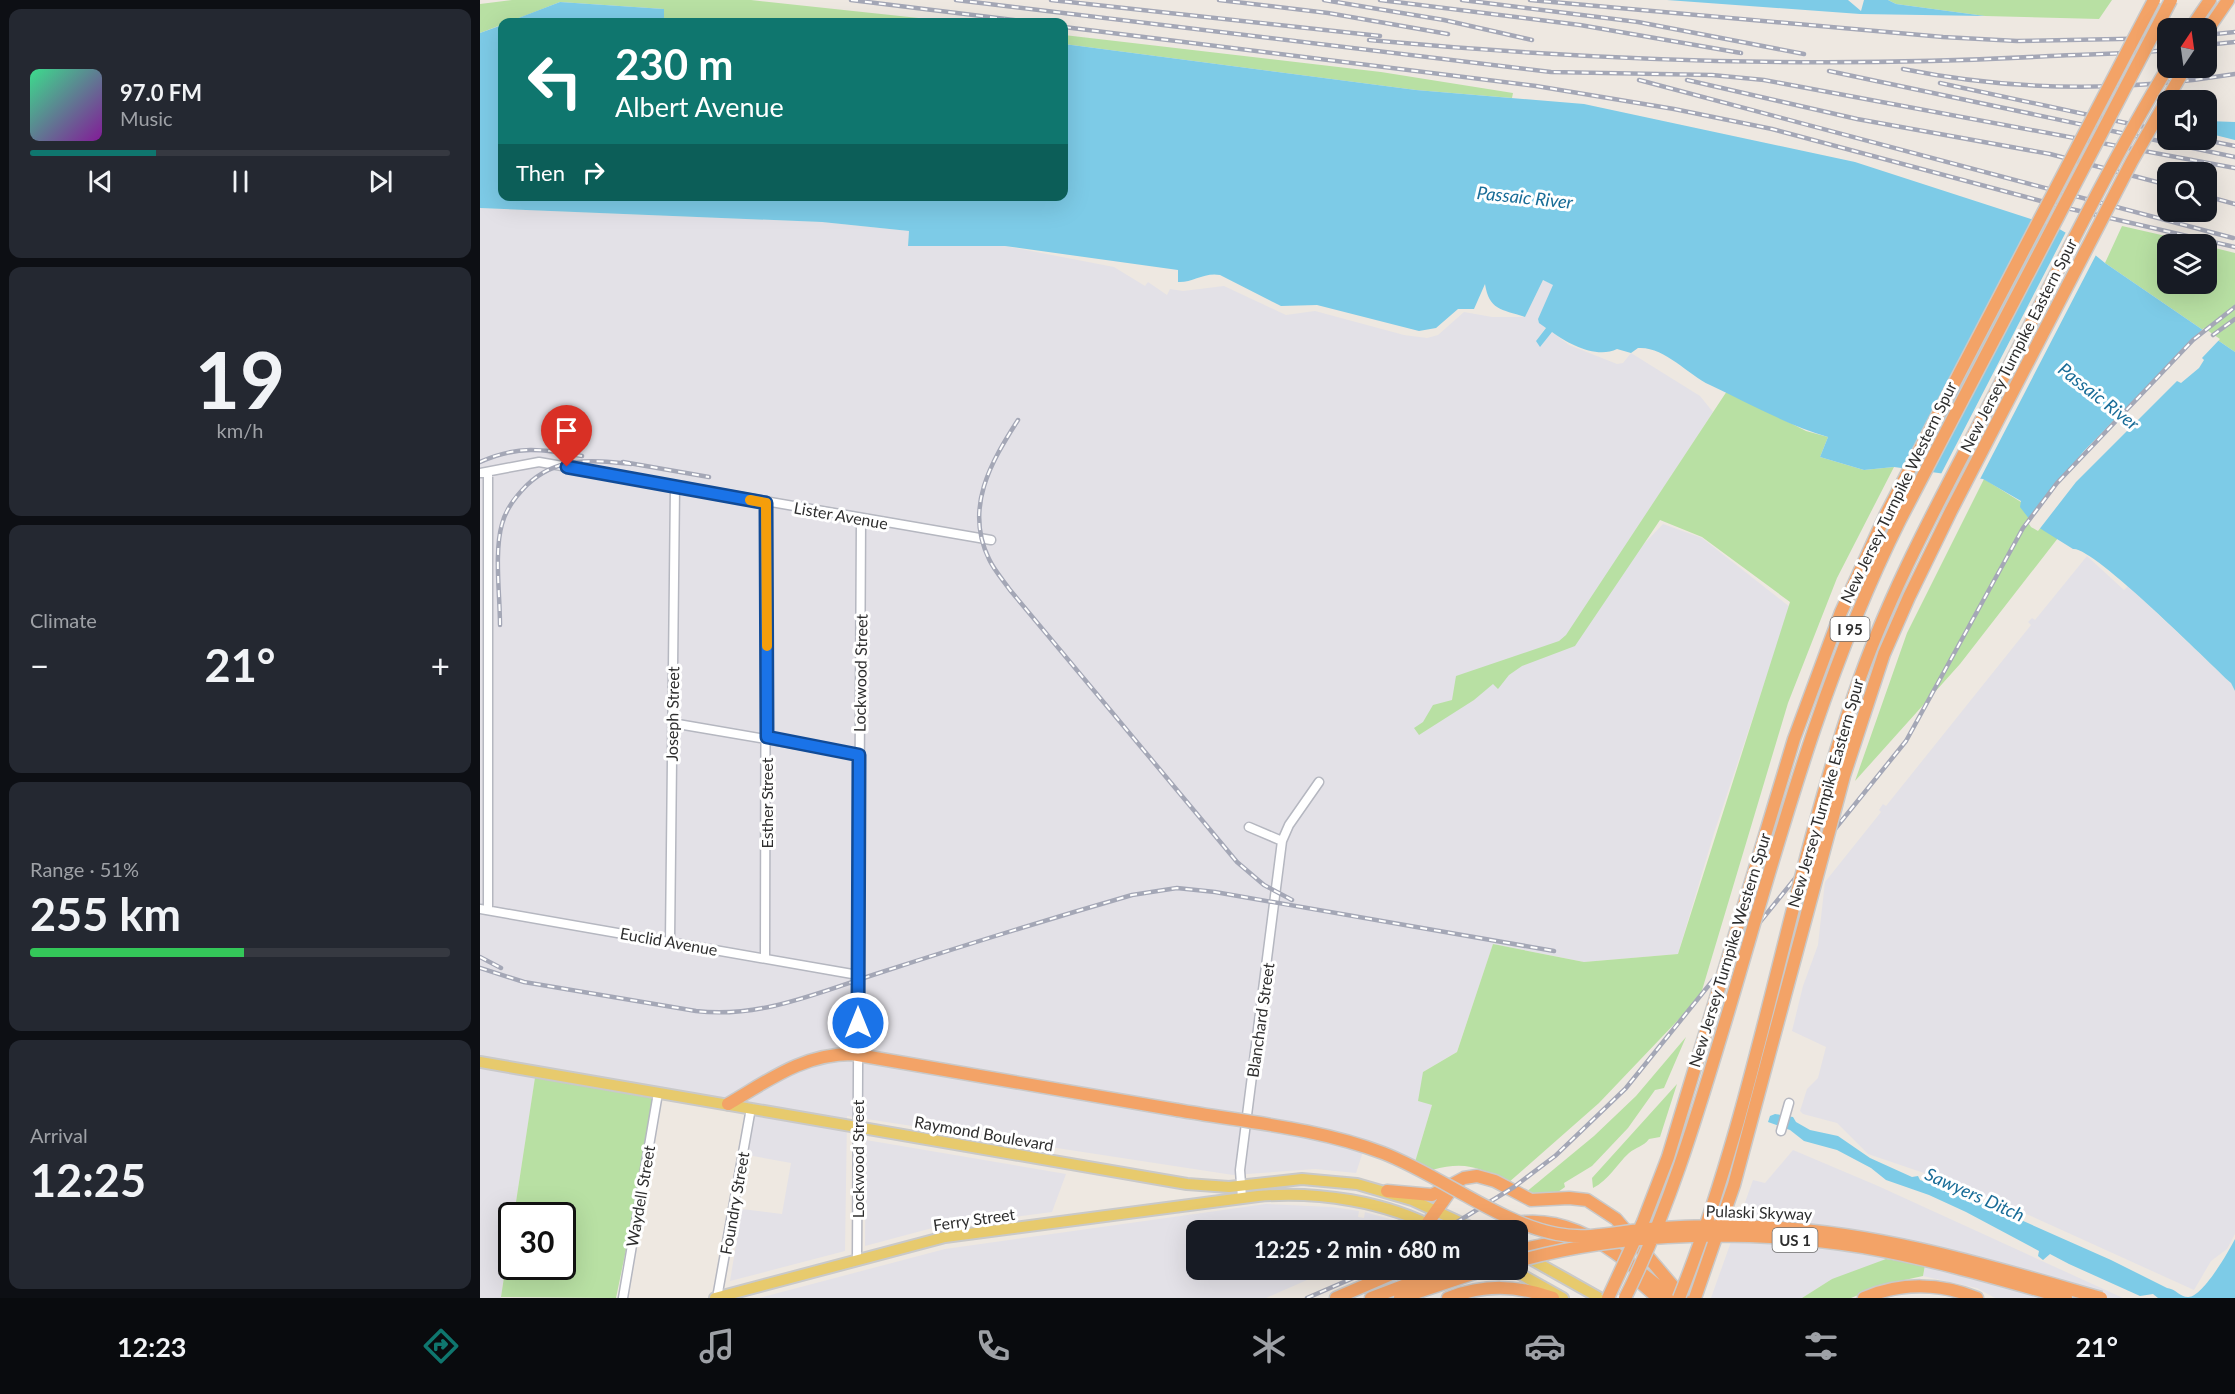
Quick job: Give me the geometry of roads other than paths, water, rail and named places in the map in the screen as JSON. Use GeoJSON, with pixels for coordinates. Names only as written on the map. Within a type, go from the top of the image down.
{"type":"FeatureCollection","features":[{"type":"Feature","properties":{"kind":"highway","name":"New Jersey Turnpike Western Spur"},"geometry":{"type":"LineString","coordinates":[[1608,1298],[1643,1222],[1668,1157],[1794,739],[1841,612],[1885,516],[2154,0]]}},
{"type":"Feature","properties":{"kind":"highway","name":"New Jersey Turnpike Western Spur"},"geometry":{"type":"LineString","coordinates":[[1625,1298],[1656,1232],[1682,1162],[1809,740],[1858,608],[1900,520],[2171,0]]}},
{"type":"Feature","properties":{"kind":"highway"},"geometry":{"type":"LineString","coordinates":[[2198,18],[2210,0]]}},
{"type":"Feature","properties":{"kind":"highway"},"geometry":{"type":"LineString","coordinates":[[2216,18],[2228,0]]}},
{"type":"Feature","properties":{"kind":"highway","name":"New Jersey Turnpike Eastern Spur"},"geometry":{"type":"LineString","coordinates":[[1681,1298],[1720,1180],[1835,755],[1876,635],[1952,476],[2117,157],[2162,78]]}},
{"type":"Feature","properties":{"kind":"highway","name":"New Jersey Turnpike Eastern Spur"},"geometry":{"type":"LineString","coordinates":[[1695,1298],[1734,1185],[1844,776],[1884,654],[1939,534],[2132,161],[2179,78]]}},
{"type":"Feature","properties":{"kind":"highway"},"geometry":{"type":"LineString","coordinates":[[728,1104],[774,1076],[803,1062],[825,1056],[857,1054],[1310,1133],[1365,1147],[1427,1173],[1536,1228],[1581,1236],[1658,1298]]}},
{"type":"Feature","properties":{"kind":"highway"},"geometry":{"type":"LineString","coordinates":[[1387,1191],[1432,1195],[1461,1180],[1480,1177],[1495,1181],[1531,1200],[1574,1198],[1597,1205],[1633,1237],[1681,1298]]}},
{"type":"Feature","properties":{"kind":"highway"},"geometry":{"type":"LineString","coordinates":[[1429,1220],[1461,1180]]}},
{"type":"Feature","properties":{"kind":"highway"},"geometry":{"type":"LineString","coordinates":[[1528,1221],[1561,1225],[1608,1248],[1673,1298]]}},
{"type":"Feature","properties":{"kind":"highway","name":"Pulaski Skyway"},"geometry":{"type":"LineString","coordinates":[[1528,1249],[1581,1236],[1622,1231],[1711,1226],[1824,1232],[1937,1252],[2101,1298]]}},
{"type":"Feature","properties":{"kind":"highway","name":"Pulaski Skyway"},"geometry":{"type":"LineString","coordinates":[[1528,1259],[1562,1251],[1647,1240],[1775,1238],[1828,1243],[1902,1255],[2066,1298]]}},
{"type":"Feature","properties":{"kind":"highway"},"geometry":{"type":"LineString","coordinates":[[1336,1298],[1378,1280]]}},
{"type":"Feature","properties":{"kind":"highway"},"geometry":{"type":"LineString","coordinates":[[1371,1298],[1419,1280]]}},
{"type":"Feature","properties":{"kind":"highway"},"geometry":{"type":"LineString","coordinates":[[1400,1298],[1454,1280]]}},
{"type":"Feature","properties":{"kind":"highway"},"geometry":{"type":"LineString","coordinates":[[1448,1298],[1473,1290],[1497,1286],[1521,1289],[1553,1298]]}},
{"type":"Feature","properties":{"kind":"highway"},"geometry":{"type":"LineString","coordinates":[[1864,1298],[1897,1288],[1925,1286],[1951,1289],[1977,1298]]}},
{"type":"Feature","properties":{"kind":"main road","name":"Raymond Boulevard"},"geometry":{"type":"LineString","coordinates":[[480,1062],[1187,1184],[1219,1187],[1292,1180],[1325,1180],[1387,1191],[1456,1220]]}},
{"type":"Feature","properties":{"kind":"main road"},"geometry":{"type":"LineString","coordinates":[[1242,1198],[1294,1195],[1333,1198],[1380,1208],[1415,1220]]}},
{"type":"Feature","properties":{"kind":"main road","name":"Ferry Street"},"geometry":{"type":"LineString","coordinates":[[717,1298],[945,1237],[1242,1198]]}},
{"type":"Feature","properties":{"kind":"main road"},"geometry":{"type":"LineString","coordinates":[[1528,1257],[1600,1298]]}},
{"type":"Feature","properties":{"kind":"main road"},"geometry":{"type":"LineString","coordinates":[[1528,1279],[1563,1298]]}},
{"type":"Feature","properties":{"kind":"street","name":"Lister Avenue"},"geometry":{"type":"LineString","coordinates":[[484,473],[539,462],[766,503],[991,540]]}},
{"type":"Feature","properties":{"kind":"street"},"geometry":{"type":"LineString","coordinates":[[484,473],[484,909]]}},
{"type":"Feature","properties":{"kind":"street","name":"Joseph Street"},"geometry":{"type":"LineString","coordinates":[[670,941],[675,487]]}},
{"type":"Feature","properties":{"kind":"street","name":"Esther Street"},"geometry":{"type":"LineString","coordinates":[[765,958],[766,503]]}},
{"type":"Feature","properties":{"kind":"street","name":"Lockwood Street"},"geometry":{"type":"LineString","coordinates":[[857,1259],[861,519]]}},
{"type":"Feature","properties":{"kind":"street"},"geometry":{"type":"LineString","coordinates":[[672,723],[767,737],[859,755]]}},
{"type":"Feature","properties":{"kind":"street","name":"Blanchard Street"},"geometry":{"type":"LineString","coordinates":[[1242,1198],[1240,1170],[1282,841],[1284,832],[1319,782]]}},
{"type":"Feature","properties":{"kind":"street"},"geometry":{"type":"LineString","coordinates":[[1249,827],[1269,838],[1282,841]]}},
{"type":"Feature","properties":{"kind":"street","name":"Euclid Avenue"},"geometry":{"type":"LineString","coordinates":[[484,909],[858,975]]}},
{"type":"Feature","properties":{"kind":"street","name":"Waydell Street"},"geometry":{"type":"LineString","coordinates":[[623,1298],[657,1093]]}},
{"type":"Feature","properties":{"kind":"street"},"geometry":{"type":"LineString","coordinates":[[1781,1131],[1789,1102]]}},
{"type":"Feature","properties":{"kind":"street","name":"Foundry Street"},"geometry":{"type":"LineString","coordinates":[[717,1298],[751,1108]]}},
{"type":"Feature","properties":{"kind":"water"},"geometry":{"type":"Polygon","coordinates":[[[1667,0],[1848,0],[1861,11],[1864,0],[1888,0],[1896,4],[1985,16],[1860,14],[1667,0]]]}},
{"type":"Feature","properties":{"kind":"water"},"geometry":{"type":"Polygon","coordinates":[[[560,2],[664,9],[664,18],[518,18],[560,2]]]}},
{"type":"Feature","properties":{"kind":"water","name":"Passaic River"},"geometry":{"type":"Polygon","coordinates":[[[498,26],[498,201],[1068,201],[1068,45],[1416,90],[1584,104],[1855,162],[2056,227],[2235,352],[2235,691],[2231,683],[2126,585],[2085,553],[2073,549],[2033,524],[2020,507],[2021,501],[1983,479],[1894,467],[1864,470],[1820,457],[1828,437],[1753,406],[1701,380],[1657,351],[1638,348],[1631,353],[1617,349],[1609,352],[1592,351],[1574,345],[1552,332],[1540,347],[1536,341],[1546,328],[1539,323],[1538,319],[1553,285],[1543,280],[1525,317],[1493,304],[1485,284],[1474,309],[1458,309],[1436,328],[1419,331],[1317,305],[1281,306],[1220,275],[1214,274],[1178,282],[1178,270],[1005,246],[908,246],[909,231],[822,222],[480,208],[480,33],[498,26]]]}},
{"type":"Feature","properties":{"kind":"water"},"geometry":{"type":"Polygon","coordinates":[[[2217,121],[2235,122],[2235,140],[2217,136],[2217,121]]]}},
{"type":"Feature","properties":{"kind":"water"},"geometry":{"type":"Polygon","coordinates":[[[1775,1114],[1793,1117],[1796,1122],[1810,1130],[1838,1136],[1870,1158],[1912,1177],[1918,1176],[1920,1180],[1958,1192],[2111,1260],[2185,1297],[2194,1295],[2207,1282],[2235,1239],[2235,1298],[2158,1298],[2153,1294],[2140,1296],[2050,1254],[2043,1260],[2038,1256],[2039,1251],[1966,1212],[1929,1195],[1886,1180],[1871,1168],[1837,1150],[1804,1141],[1790,1130],[1768,1122],[1770,1116],[1775,1114]]]}},
{"type":"Feature","properties":{"kind":"railway"},"geometry":{"type":"LineString","coordinates":[[851,0],[997,18]]}},
{"type":"Feature","properties":{"kind":"railway"},"geometry":{"type":"LineString","coordinates":[[956,0],[1551,72],[1712,75],[1764,80],[2235,168]]}},
{"type":"Feature","properties":{"kind":"railway"},"geometry":{"type":"LineString","coordinates":[[1051,0],[1380,36]]}},
{"type":"Feature","properties":{"kind":"railway"},"geometry":{"type":"LineString","coordinates":[[1219,0],[1328,13],[1448,34]]}},
{"type":"Feature","properties":{"kind":"railway"},"geometry":{"type":"LineString","coordinates":[[1324,0],[1444,20],[1532,40]]}},
{"type":"Feature","properties":{"kind":"railway"},"geometry":{"type":"LineString","coordinates":[[1380,0],[1580,25],[1741,53]]}},
{"type":"Feature","properties":{"kind":"railway"},"geometry":{"type":"LineString","coordinates":[[1462,0],[1638,22],[1804,54]]}},
{"type":"Feature","properties":{"kind":"railway"},"geometry":{"type":"LineString","coordinates":[[1530,0],[1943,37],[2017,41],[2157,38]]}},
{"type":"Feature","properties":{"kind":"railway"},"geometry":{"type":"LineString","coordinates":[[1068,28],[1536,86],[1674,109],[1772,129],[2071,209],[2235,247]]}},
{"type":"Feature","properties":{"kind":"railway"},"geometry":{"type":"LineString","coordinates":[[2217,34],[2235,32]]}},
{"type":"Feature","properties":{"kind":"railway"},"geometry":{"type":"LineString","coordinates":[[1369,40],[1539,53],[1709,61],[1879,62],[2157,51]]}},
{"type":"Feature","properties":{"kind":"railway"},"geometry":{"type":"LineString","coordinates":[[2217,44],[2235,42]]}},
{"type":"Feature","properties":{"kind":"railway"},"geometry":{"type":"LineString","coordinates":[[1903,69],[1986,82],[2069,86],[2152,84],[2235,74]]}},
{"type":"Feature","properties":{"kind":"railway"},"geometry":{"type":"LineString","coordinates":[[1829,71],[2235,157]]}},
{"type":"Feature","properties":{"kind":"railway"},"geometry":{"type":"LineString","coordinates":[[1639,80],[2233,238]]}},
{"type":"Feature","properties":{"kind":"railway"},"geometry":{"type":"LineString","coordinates":[[1687,80],[1857,119],[2050,154],[2157,182]]}},
{"type":"Feature","properties":{"kind":"railway"},"geometry":{"type":"LineString","coordinates":[[1940,83],[2157,130]]}},
{"type":"Feature","properties":{"kind":"railway"},"geometry":{"type":"LineString","coordinates":[[2217,142],[2235,146]]}},
{"type":"Feature","properties":{"kind":"railway"},"geometry":{"type":"LineString","coordinates":[[2217,199],[2235,204]]}},
{"type":"Feature","properties":{"kind":"railway"},"geometry":{"type":"LineString","coordinates":[[1460,1220],[1514,1187],[1555,1156],[1626,1088],[1906,741],[2023,528],[2057,483],[2193,340],[2235,307]]}},
{"type":"Feature","properties":{"kind":"railway"},"geometry":{"type":"LineString","coordinates":[[2213,335],[2235,319]]}},
{"type":"Feature","properties":{"kind":"railway"},"geometry":{"type":"LineString","coordinates":[[1018,420],[990,469],[980,504],[979,522],[982,540],[991,563],[1010,590],[1237,862],[1264,885],[1292,900]]}},
{"type":"Feature","properties":{"kind":"railway"},"geometry":{"type":"LineString","coordinates":[[480,462],[506,453],[530,450],[582,456]]}},
{"type":"Feature","properties":{"kind":"railway"},"geometry":{"type":"LineString","coordinates":[[500,625],[498,560],[500,535],[506,513],[515,498],[538,476],[563,465],[589,461],[631,464]]}},
{"type":"Feature","properties":{"kind":"railway"},"geometry":{"type":"LineString","coordinates":[[623,462],[709,477]]}},
{"type":"Feature","properties":{"kind":"railway"},"geometry":{"type":"LineString","coordinates":[[480,968],[524,982],[696,1011],[744,1011],[791,1002],[976,942],[1132,895],[1177,888],[1215,892],[1554,951]]}},
{"type":"Feature","properties":{"kind":"railway"},"geometry":{"type":"LineString","coordinates":[[480,957],[501,968]]}},
{"type":"Feature","properties":{"kind":"railway"},"geometry":{"type":"LineString","coordinates":[[1307,1298],[1349,1280]]}},
{"type":"Feature","properties":{"kind":"water label","name":"Sawyers Ditch"},"geometry":{"type":"Point","coordinates":[1975,1194]}}]}
